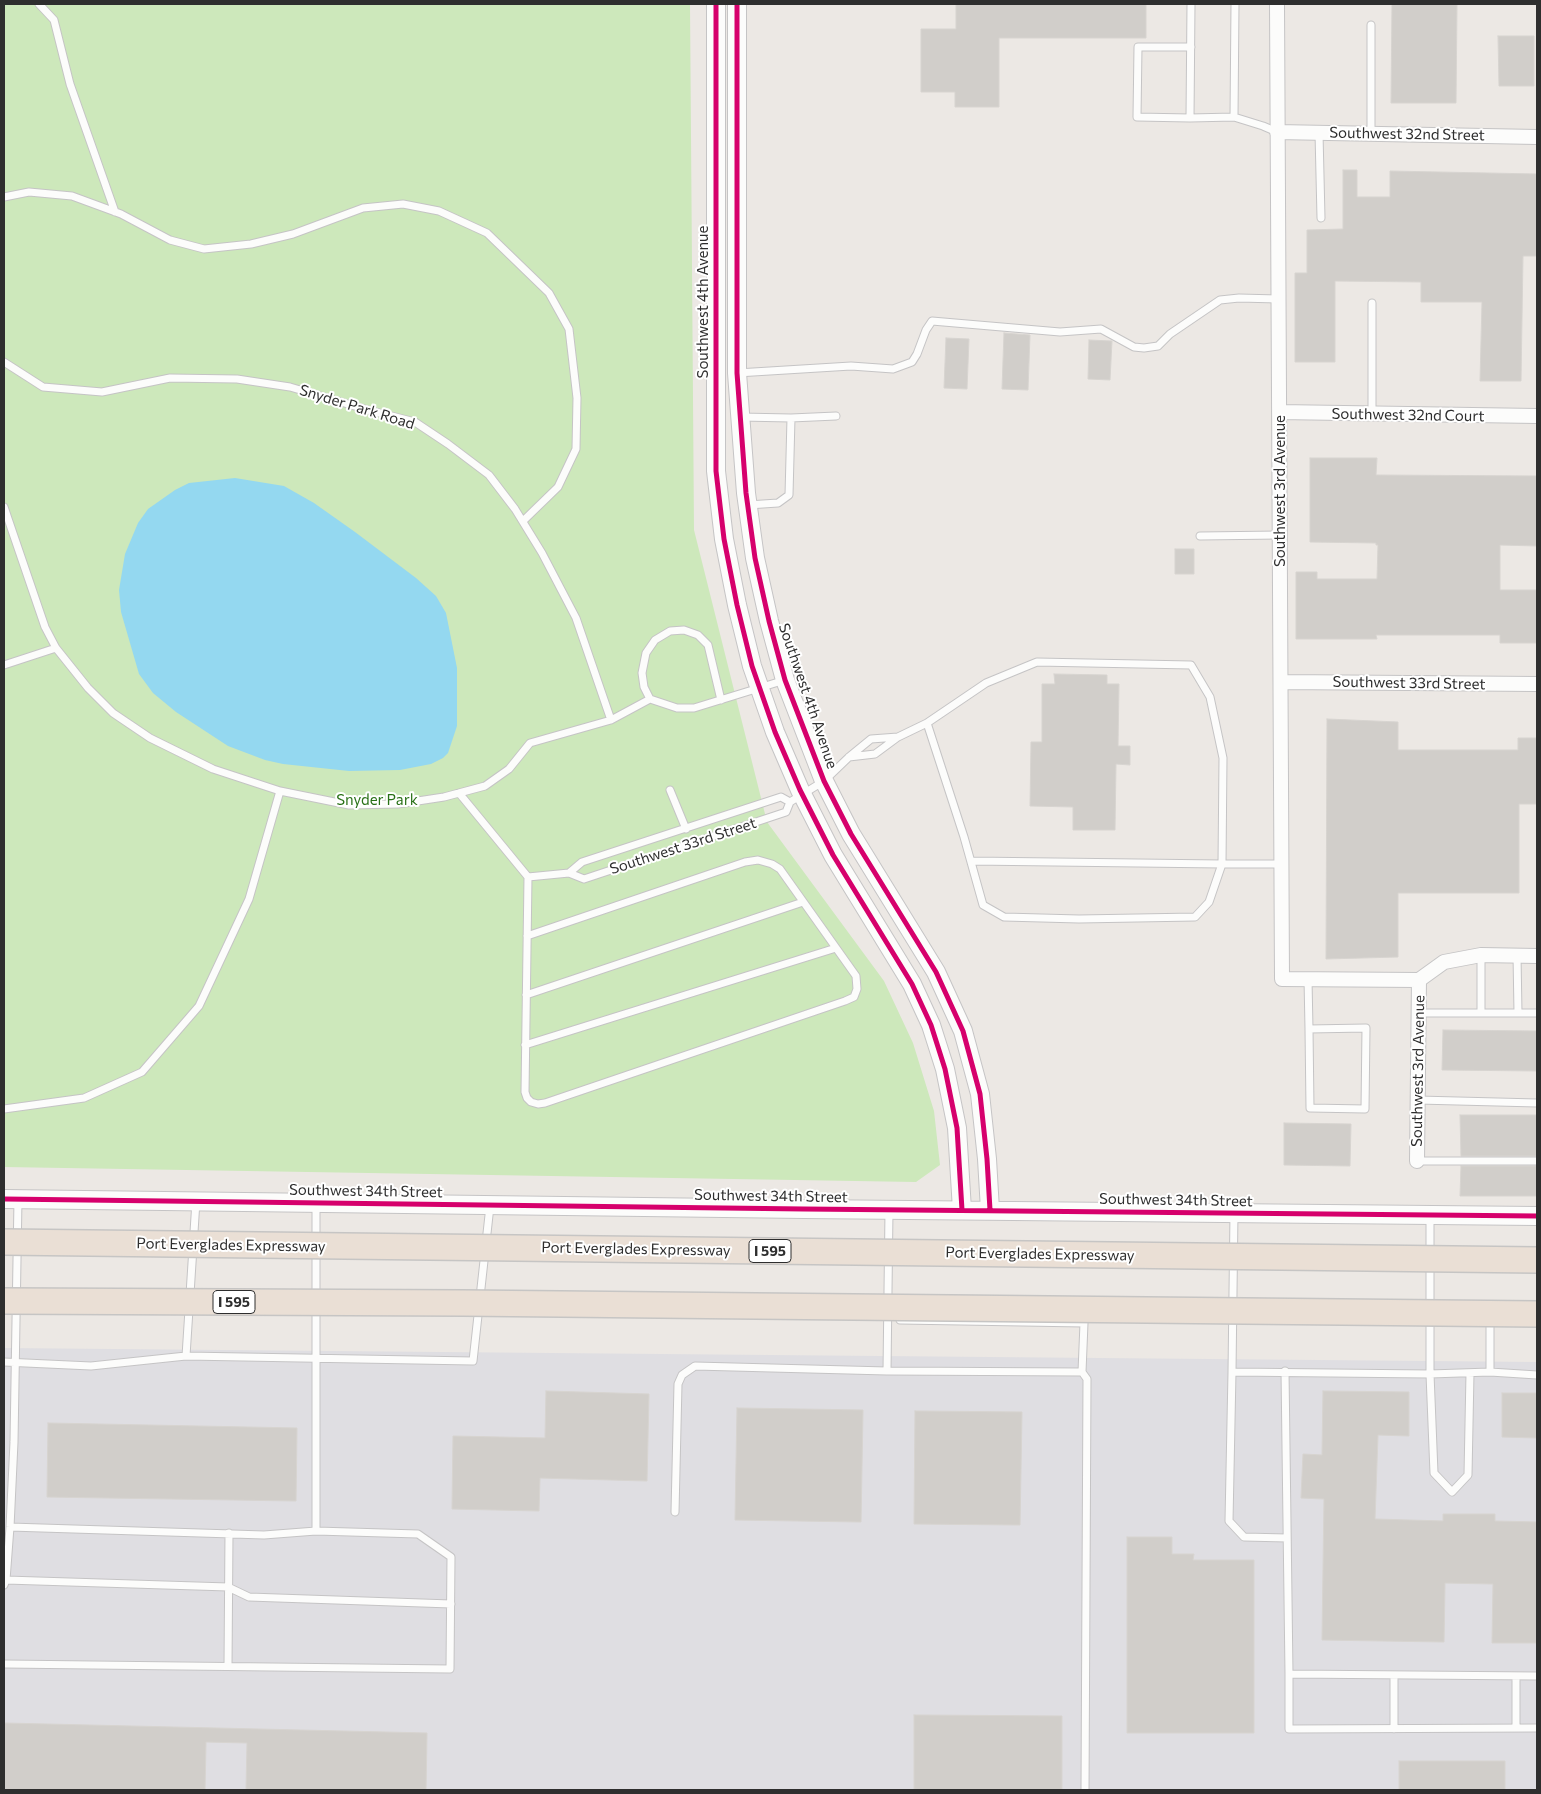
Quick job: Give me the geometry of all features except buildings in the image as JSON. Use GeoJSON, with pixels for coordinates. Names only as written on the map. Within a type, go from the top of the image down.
{"type":"FeatureCollection","features":[{"type":"Feature","properties":{"kind":"highway","name":"Port Everglades Expressway"},"geometry":{"type":"LineString","coordinates":[[4,1242],[1537,1260]]}},
{"type":"Feature","properties":{"kind":"highway","name":"I 595"},"geometry":{"type":"LineString","coordinates":[[4,1301],[444,1303],[1537,1314]]}},
{"type":"Feature","properties":{"kind":"street","name":"Southwest 4th Avenue"},"geometry":{"type":"LineString","coordinates":[[716,4],[716,472],[724,539],[736,605],[752,666],[796,798],[912,984],[931,1025],[945,1069],[957,1128],[962,1210]]}},
{"type":"Feature","properties":{"kind":"street","name":"Southwest 4th Avenue"},"geometry":{"type":"LineString","coordinates":[[737,4],[737,373],[748,506],[755,558],[769,621],[786,680],[824,781],[851,834],[936,972],[963,1031],[980,1094],[990,1210]]}},
{"type":"Feature","properties":{"kind":"street","name":"Southwest 3rd Avenue"},"geometry":{"type":"LineString","coordinates":[[1277,4],[1282,979],[1308,979]]}},
{"type":"Feature","properties":{"kind":"street","name":"Southwest 32nd Street"},"geometry":{"type":"LineString","coordinates":[[1278,132],[1537,137]]}},
{"type":"Feature","properties":{"kind":"street","name":"Southwest 32nd Court"},"geometry":{"type":"LineString","coordinates":[[1279,412],[1537,416]]}},
{"type":"Feature","properties":{"kind":"street","name":"Southwest 33rd Street"},"geometry":{"type":"LineString","coordinates":[[1281,682],[1537,684]]}},
{"type":"Feature","properties":{"kind":"street"},"geometry":{"type":"LineString","coordinates":[[1308,979],[1419,980],[1444,962],[1481,955],[1537,956]]}},
{"type":"Feature","properties":{"kind":"street","name":"Southwest 3rd Avenue"},"geometry":{"type":"LineString","coordinates":[[1417,1161],[1419,980]]}},
{"type":"Feature","properties":{"kind":"street","name":"Southwest 34th Street"},"geometry":{"type":"LineString","coordinates":[[11,1199],[1537,1216]]}},
{"type":"Feature","properties":{"kind":"lane"},"geometry":{"type":"LineString","coordinates":[[39,4],[54,20],[70,84],[115,212]]}},
{"type":"Feature","properties":{"kind":"lane"},"geometry":{"type":"LineString","coordinates":[[1190,118],[1191,4]]}},
{"type":"Feature","properties":{"kind":"lane"},"geometry":{"type":"LineString","coordinates":[[1234,117],[1235,4]]}},
{"type":"Feature","properties":{"kind":"lane"},"geometry":{"type":"LineString","coordinates":[[1371,25],[1371,134]]}},
{"type":"Feature","properties":{"kind":"lane"},"geometry":{"type":"LineString","coordinates":[[1191,47],[1138,48],[1137,117],[1234,117],[1278,132]]}},
{"type":"Feature","properties":{"kind":"lane"},"geometry":{"type":"LineString","coordinates":[[1319,133],[1321,218]]}},
{"type":"Feature","properties":{"kind":"lane"},"geometry":{"type":"LineString","coordinates":[[4,197],[28,192],[72,196],[115,212],[170,240],[204,249],[251,244],[293,234],[363,208],[403,204],[439,211],[487,233],[549,293],[569,329],[577,398],[576,450],[558,487],[523,521]]}},
{"type":"Feature","properties":{"kind":"lane"},"geometry":{"type":"LineString","coordinates":[[737,373],[851,366],[893,369],[912,362],[918,354],[926,330],[932,322],[1060,332],[1101,330],[1134,347],[1144,348],[1158,346],[1170,334],[1220,300],[1278,298]]}},
{"type":"Feature","properties":{"kind":"lane"},"geometry":{"type":"LineString","coordinates":[[1372,302],[1372,414]]}},
{"type":"Feature","properties":{"kind":"lane","name":"Snyder Park Road"},"geometry":{"type":"LineString","coordinates":[[4,362],[43,387],[102,392],[170,378],[237,379],[290,387],[415,422],[489,475],[523,521],[576,618],[611,720]]}},
{"type":"Feature","properties":{"kind":"lane"},"geometry":{"type":"LineString","coordinates":[[740,417],[791,418],[836,416]]}},
{"type":"Feature","properties":{"kind":"lane"},"geometry":{"type":"LineString","coordinates":[[748,506],[778,503],[789,495],[791,418]]}},
{"type":"Feature","properties":{"kind":"lane"},"geometry":{"type":"LineString","coordinates":[[4,507],[45,627],[56,648],[88,688],[113,713],[150,738],[213,769],[280,791],[349,805],[398,804],[444,797],[484,786],[509,769],[530,744],[611,720],[650,699]]}},
{"type":"Feature","properties":{"kind":"lane"},"geometry":{"type":"LineString","coordinates":[[1200,536],[1280,535]]}},
{"type":"Feature","properties":{"kind":"lane"},"geometry":{"type":"LineString","coordinates":[[721,700],[708,645],[698,635],[684,630],[670,631],[655,640],[646,653],[642,673],[644,687],[650,699],[678,708],[694,708],[721,700],[760,687],[786,680]]}},
{"type":"Feature","properties":{"kind":"lane"},"geometry":{"type":"LineString","coordinates":[[4,665],[56,648]]}},
{"type":"Feature","properties":{"kind":"lane"},"geometry":{"type":"LineString","coordinates":[[849,757],[876,754],[898,737],[927,723],[986,683],[1037,662],[1191,665],[1210,697],[1223,758],[1222,864],[1209,902],[1195,916],[1079,919],[1004,917],[983,905],[927,723]]}},
{"type":"Feature","properties":{"kind":"lane","name":"Southwest 33rd Street"},"geometry":{"type":"LineString","coordinates":[[528,877],[569,873],[584,879],[786,812],[796,798],[824,781],[871,739],[898,737]]}},
{"type":"Feature","properties":{"kind":"lane"},"geometry":{"type":"LineString","coordinates":[[670,790],[686,829]]}},
{"type":"Feature","properties":{"kind":"lane"},"geometry":{"type":"LineString","coordinates":[[4,1109],[84,1098],[142,1072],[155,1058],[200,1006],[249,898],[280,791]]}},
{"type":"Feature","properties":{"kind":"lane"},"geometry":{"type":"LineString","coordinates":[[459,793],[528,877],[525,1045],[525,1092],[527,1098],[532,1102],[538,1104],[545,1102],[854,997],[857,989],[856,976],[780,869],[772,864],[758,860],[745,862],[527,936]]}},
{"type":"Feature","properties":{"kind":"lane","name":"Southwest 33rd Street"},"geometry":{"type":"LineString","coordinates":[[569,873],[582,862],[781,797],[796,798]]}},
{"type":"Feature","properties":{"kind":"lane"},"geometry":{"type":"LineString","coordinates":[[971,861],[1282,864]]}},
{"type":"Feature","properties":{"kind":"lane"},"geometry":{"type":"LineString","coordinates":[[526,995],[803,902]]}},
{"type":"Feature","properties":{"kind":"lane"},"geometry":{"type":"LineString","coordinates":[[525,1045],[836,948]]}},
{"type":"Feature","properties":{"kind":"lane"},"geometry":{"type":"LineString","coordinates":[[1481,955],[1481,1013]]}},
{"type":"Feature","properties":{"kind":"lane"},"geometry":{"type":"LineString","coordinates":[[1517,955],[1518,1012]]}},
{"type":"Feature","properties":{"kind":"lane"},"geometry":{"type":"LineString","coordinates":[[1308,979],[1310,1108],[1365,1110],[1366,1028],[1309,1029]]}},
{"type":"Feature","properties":{"kind":"lane"},"geometry":{"type":"LineString","coordinates":[[1419,1013],[1537,1012]]}},
{"type":"Feature","properties":{"kind":"lane"},"geometry":{"type":"LineString","coordinates":[[1418,1100],[1537,1103]]}},
{"type":"Feature","properties":{"kind":"lane"},"geometry":{"type":"LineString","coordinates":[[1417,1161],[1537,1161]]}},
{"type":"Feature","properties":{"kind":"lane"},"geometry":{"type":"LineString","coordinates":[[11,1199],[15,1362],[10,1527],[5,1583],[228,1587],[249,1597],[451,1604]]}},
{"type":"Feature","properties":{"kind":"lane"},"geometry":{"type":"LineString","coordinates":[[186,1356],[196,1201]]}},
{"type":"Feature","properties":{"kind":"lane"},"geometry":{"type":"LineString","coordinates":[[316,1203],[316,1531]]}},
{"type":"Feature","properties":{"kind":"lane"},"geometry":{"type":"LineString","coordinates":[[4,1362],[91,1366],[186,1356],[473,1361],[490,1205]]}},
{"type":"Feature","properties":{"kind":"lane"},"geometry":{"type":"LineString","coordinates":[[887,1371],[889,1210]]}},
{"type":"Feature","properties":{"kind":"lane"},"geometry":{"type":"LineString","coordinates":[[1234,1213],[1229,1521],[1244,1537],[1287,1538]]}},
{"type":"Feature","properties":{"kind":"lane"},"geometry":{"type":"LineString","coordinates":[[1430,1214],[1430,1374],[1434,1473],[1452,1492],[1468,1475],[1470,1373]]}},
{"type":"Feature","properties":{"kind":"lane"},"geometry":{"type":"LineString","coordinates":[[888,1320],[1084,1323],[1082,1372],[1087,1379],[1085,1790]]}},
{"type":"Feature","properties":{"kind":"lane"},"geometry":{"type":"LineString","coordinates":[[1490,1325],[1490,1372]]}},
{"type":"Feature","properties":{"kind":"lane"},"geometry":{"type":"LineString","coordinates":[[676,1512],[678,1384],[682,1374],[695,1366],[887,1371],[1082,1372]]}},
{"type":"Feature","properties":{"kind":"lane"},"geometry":{"type":"LineString","coordinates":[[1232,1372],[1285,1371],[1430,1374],[1490,1372],[1537,1375]]}},
{"type":"Feature","properties":{"kind":"lane"},"geometry":{"type":"LineString","coordinates":[[1285,1371],[1289,1729],[1537,1728]]}},
{"type":"Feature","properties":{"kind":"lane"},"geometry":{"type":"LineString","coordinates":[[4,1664],[450,1668],[451,1558],[418,1534],[316,1531],[264,1535],[10,1527]]}},
{"type":"Feature","properties":{"kind":"lane"},"geometry":{"type":"LineString","coordinates":[[228,1533],[228,1666]]}},
{"type":"Feature","properties":{"kind":"lane"},"geometry":{"type":"LineString","coordinates":[[1289,1674],[1537,1676]]}},
{"type":"Feature","properties":{"kind":"lane"},"geometry":{"type":"LineString","coordinates":[[1394,1675],[1394,1729]]}},
{"type":"Feature","properties":{"kind":"lane"},"geometry":{"type":"LineString","coordinates":[[1516,1676],[1516,1728]]}},
{"type":"Feature","properties":{"kind":"shaded area"},"geometry":{"type":"Polygon","coordinates":[[[4,1348],[1537,1362],[1537,1790],[4,1790],[4,1348]]]}},
{"type":"Feature","properties":{"kind":"green space","name":"Snyder Park"},"geometry":{"type":"Polygon","coordinates":[[[4,4],[690,4],[694,530],[767,822],[884,981],[913,1043],[934,1111],[940,1165],[916,1182],[4,1167],[4,4]]]}},
{"type":"Feature","properties":{"kind":"water"},"geometry":{"type":"Polygon","coordinates":[[[235,478],[284,486],[314,503],[416,578],[436,596],[446,613],[457,668],[457,726],[448,753],[443,758],[431,764],[400,770],[349,771],[283,764],[265,760],[228,746],[176,712],[153,693],[139,674],[121,612],[119,590],[125,554],[138,523],[148,509],[175,490],[189,483],[235,478]]]}},
{"type":"Feature","properties":{"kind":"cycle path"},"geometry":{"type":"LineString","coordinates":[[716,4],[716,471],[724,539],[737,605],[752,666],[775,732],[800,790],[833,855],[912,984],[931,1025],[945,1069],[957,1128],[962,1210]]}},
{"type":"Feature","properties":{"kind":"cycle path"},"geometry":{"type":"LineString","coordinates":[[737,4],[737,373],[746,493],[755,558],[785,680],[824,781],[851,834],[936,972],[963,1031],[980,1094],[990,1210]]}},
{"type":"Feature","properties":{"kind":"cycle path"},"geometry":{"type":"LineString","coordinates":[[4,1199],[1537,1216]]}}]}
